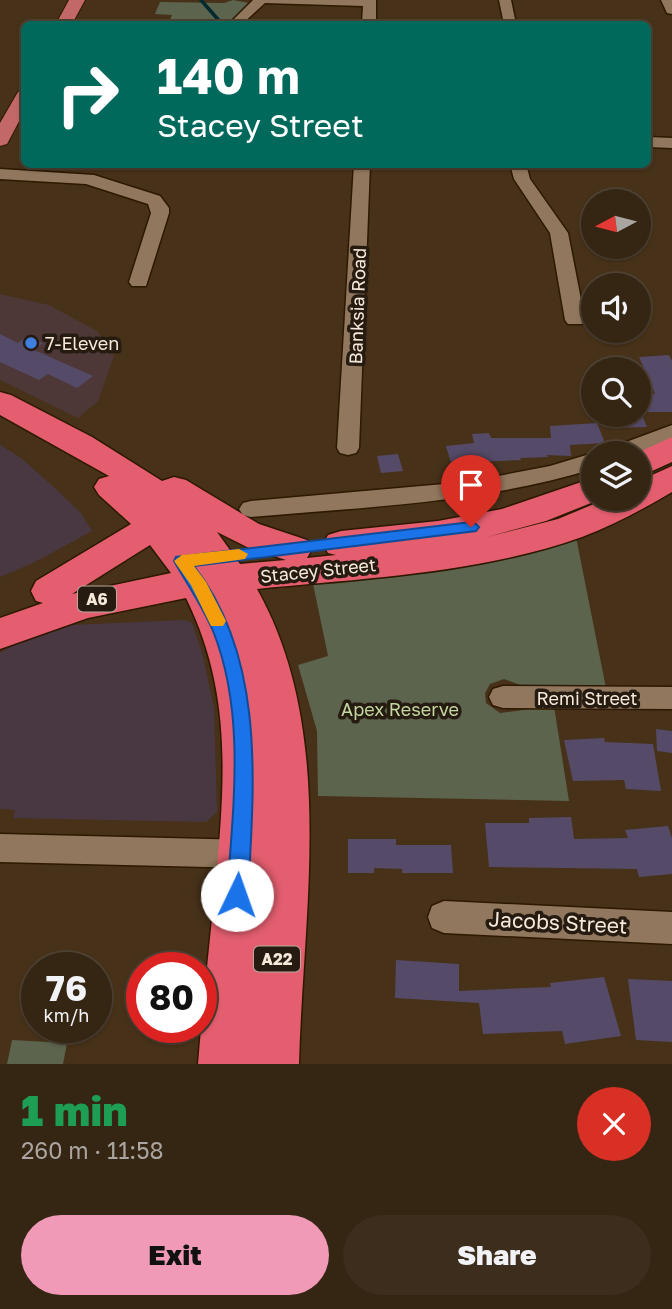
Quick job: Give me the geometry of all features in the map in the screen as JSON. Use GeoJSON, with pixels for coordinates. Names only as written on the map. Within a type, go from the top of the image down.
{"type":"FeatureCollection","features":[{"type":"Feature","properties":{"kind":"highway","name":"A22"},"geometry":{"type":"LineString","coordinates":[[0,402],[65,434],[112,462],[151,491],[185,520],[207,570],[239,696],[245,774],[263,854],[272,1064]]}},
{"type":"Feature","properties":{"kind":"highway","name":"A22"},"geometry":{"type":"LineString","coordinates":[[0,425],[66,458],[100,479],[153,527],[207,570]]}},
{"type":"Feature","properties":{"kind":"highway"},"geometry":{"type":"LineString","coordinates":[[65,434],[141,467],[244,531],[278,546],[294,549]]}},
{"type":"Feature","properties":{"kind":"highway"},"geometry":{"type":"LineString","coordinates":[[651,452],[672,448]]}},
{"type":"Feature","properties":{"kind":"highway"},"geometry":{"type":"LineString","coordinates":[[651,489],[672,477]]}},
{"type":"Feature","properties":{"kind":"highway","name":"Stacey Street"},"geometry":{"type":"LineString","coordinates":[[0,634],[50,613],[207,570],[294,549],[471,527],[528,513],[581,493]]}},
{"type":"Feature","properties":{"kind":"highway","name":"Stacey Street"},"geometry":{"type":"LineString","coordinates":[[0,610],[49,591],[152,565],[207,570],[460,556],[579,525],[609,511]]}},
{"type":"Feature","properties":{"kind":"highway"},"geometry":{"type":"LineString","coordinates":[[49,591],[153,527]]}},
{"type":"Feature","properties":{"kind":"highway","name":"A22"},"geometry":{"type":"LineString","coordinates":[[224,1064],[263,854]]}},
{"type":"Feature","properties":{"kind":"main road"},"geometry":{"type":"LineString","coordinates":[[66,21],[77,0]]}},
{"type":"Feature","properties":{"kind":"main road"},"geometry":{"type":"LineString","coordinates":[[2,132],[21,101]]}},
{"type":"Feature","properties":{"kind":"street"},"geometry":{"type":"LineString","coordinates":[[238,21],[261,0]]}},
{"type":"Feature","properties":{"kind":"street"},"geometry":{"type":"LineString","coordinates":[[268,0],[370,1],[369,21]]}},
{"type":"Feature","properties":{"kind":"street"},"geometry":{"type":"LineString","coordinates":[[505,0],[509,21]]}},
{"type":"Feature","properties":{"kind":"street"},"geometry":{"type":"LineString","coordinates":[[667,0],[672,10]]}},
{"type":"Feature","properties":{"kind":"street"},"geometry":{"type":"LineString","coordinates":[[651,142],[672,143]]}},
{"type":"Feature","properties":{"kind":"street","name":"Banksia Road"},"geometry":{"type":"LineString","coordinates":[[348,447],[362,168]]}},
{"type":"Feature","properties":{"kind":"street"},"geometry":{"type":"LineString","coordinates":[[519,168],[522,179],[562,243],[575,320]]}},
{"type":"Feature","properties":{"kind":"street"},"geometry":{"type":"LineString","coordinates":[[0,174],[88,179],[154,200],[160,213],[139,282]]}},
{"type":"Feature","properties":{"kind":"street"},"geometry":{"type":"LineString","coordinates":[[651,444],[672,432]]}},
{"type":"Feature","properties":{"kind":"street"},"geometry":{"type":"LineString","coordinates":[[251,509],[445,492],[532,479],[581,466]]}},
{"type":"Feature","properties":{"kind":"street","name":"Remi Street"},"geometry":{"type":"LineString","coordinates":[[503,697],[672,698]]}},
{"type":"Feature","properties":{"kind":"street"},"geometry":{"type":"LineString","coordinates":[[0,848],[263,854]]}},
{"type":"Feature","properties":{"kind":"street","name":"Jacobs Street"},"geometry":{"type":"LineString","coordinates":[[444,917],[672,928]]}},
{"type":"Feature","properties":{"kind":"shaded area"},"geometry":{"type":"Polygon","coordinates":[[[0,294],[49,305],[97,331],[114,356],[98,401],[78,418],[0,380],[0,294]]]}},
{"type":"Feature","properties":{"kind":"shaded area"},"geometry":{"type":"Polygon","coordinates":[[[0,445],[21,458],[58,491],[81,513],[92,531],[33,563],[0,577],[0,445]]]}},
{"type":"Feature","properties":{"kind":"shaded area"},"geometry":{"type":"Polygon","coordinates":[[[185,620],[192,623],[202,652],[214,708],[217,812],[206,822],[13,818],[15,810],[0,809],[0,653],[48,626],[185,620]]]}},
{"type":"Feature","properties":{"kind":"green space"},"geometry":{"type":"Polygon","coordinates":[[[233,0],[249,3],[230,21],[170,21],[172,15],[155,14],[160,2],[224,3],[233,0]]]}},
{"type":"Feature","properties":{"kind":"green space","name":"Apex Reserve"},"geometry":{"type":"Polygon","coordinates":[[[576,537],[606,688],[526,687],[504,679],[490,684],[485,693],[486,703],[500,713],[554,706],[569,801],[318,796],[317,731],[298,665],[328,656],[312,579],[576,537]]]}},
{"type":"Feature","properties":{"kind":"green space"},"geometry":{"type":"Polygon","coordinates":[[[12,1040],[21,1040],[21,1043],[67,1043],[63,1064],[7,1064],[12,1040]]]}},
{"type":"Feature","properties":{"kind":"building"},"geometry":{"type":"Polygon","coordinates":[[[0,334],[18,343],[26,337],[43,343],[34,350],[93,376],[77,388],[48,374],[39,380],[0,362],[0,334]]]}},
{"type":"Feature","properties":{"kind":"building"},"geometry":{"type":"Polygon","coordinates":[[[669,355],[672,361],[672,412],[651,412],[651,394],[655,394],[651,385],[651,357],[639,357],[669,355]]]}},
{"type":"Feature","properties":{"kind":"building"},"geometry":{"type":"Polygon","coordinates":[[[581,424],[581,427],[599,427],[604,441],[581,441],[581,444],[570,445],[571,456],[547,455],[548,457],[520,458],[521,460],[451,463],[446,446],[474,443],[472,434],[489,433],[491,438],[551,438],[550,426],[581,424]]]}},
{"type":"Feature","properties":{"kind":"building"},"geometry":{"type":"Polygon","coordinates":[[[398,454],[403,471],[381,473],[377,456],[398,454]]]}},
{"type":"Feature","properties":{"kind":"building"},"geometry":{"type":"Polygon","coordinates":[[[656,729],[672,731],[672,753],[657,751],[656,729]]]}},
{"type":"Feature","properties":{"kind":"building"},"geometry":{"type":"Polygon","coordinates":[[[604,738],[605,742],[653,744],[661,791],[626,789],[624,780],[573,781],[564,740],[604,738]]]}},
{"type":"Feature","properties":{"kind":"building"},"geometry":{"type":"Polygon","coordinates":[[[571,817],[574,839],[628,838],[625,830],[668,826],[672,838],[672,874],[639,877],[637,869],[489,867],[485,823],[529,823],[529,818],[571,817]]]}},
{"type":"Feature","properties":{"kind":"building"},"geometry":{"type":"Polygon","coordinates":[[[348,839],[396,839],[396,845],[451,845],[453,873],[402,873],[402,869],[374,868],[374,873],[348,873],[348,839]]]}},
{"type":"Feature","properties":{"kind":"building"},"geometry":{"type":"Polygon","coordinates":[[[396,960],[459,964],[459,991],[551,987],[550,983],[604,977],[621,1036],[565,1044],[562,1031],[483,1034],[479,1003],[395,998],[396,960]]]}},
{"type":"Feature","properties":{"kind":"building"},"geometry":{"type":"Polygon","coordinates":[[[628,979],[672,981],[672,1042],[636,1040],[628,979]]]}},
{"type":"Feature","properties":{"kind":"waterway"},"geometry":{"type":"LineString","coordinates":[[201,0],[219,21]]}},
{"type":"Feature","properties":{"kind":"slow traffic"},"geometry":{"type":"LineString","coordinates":[[217,621],[198,582],[182,561],[239,554]]}},
{"type":"Feature","properties":{"kind":"place","name":"7-Eleven"},"geometry":{"type":"Point","coordinates":[31,343]}},
{"type":"Feature","properties":{"kind":"route"},"geometry":{"type":"LineString","coordinates":[[237,895],[245,774],[239,696],[222,633],[198,582],[182,561],[383,540],[471,527]]}}]}
